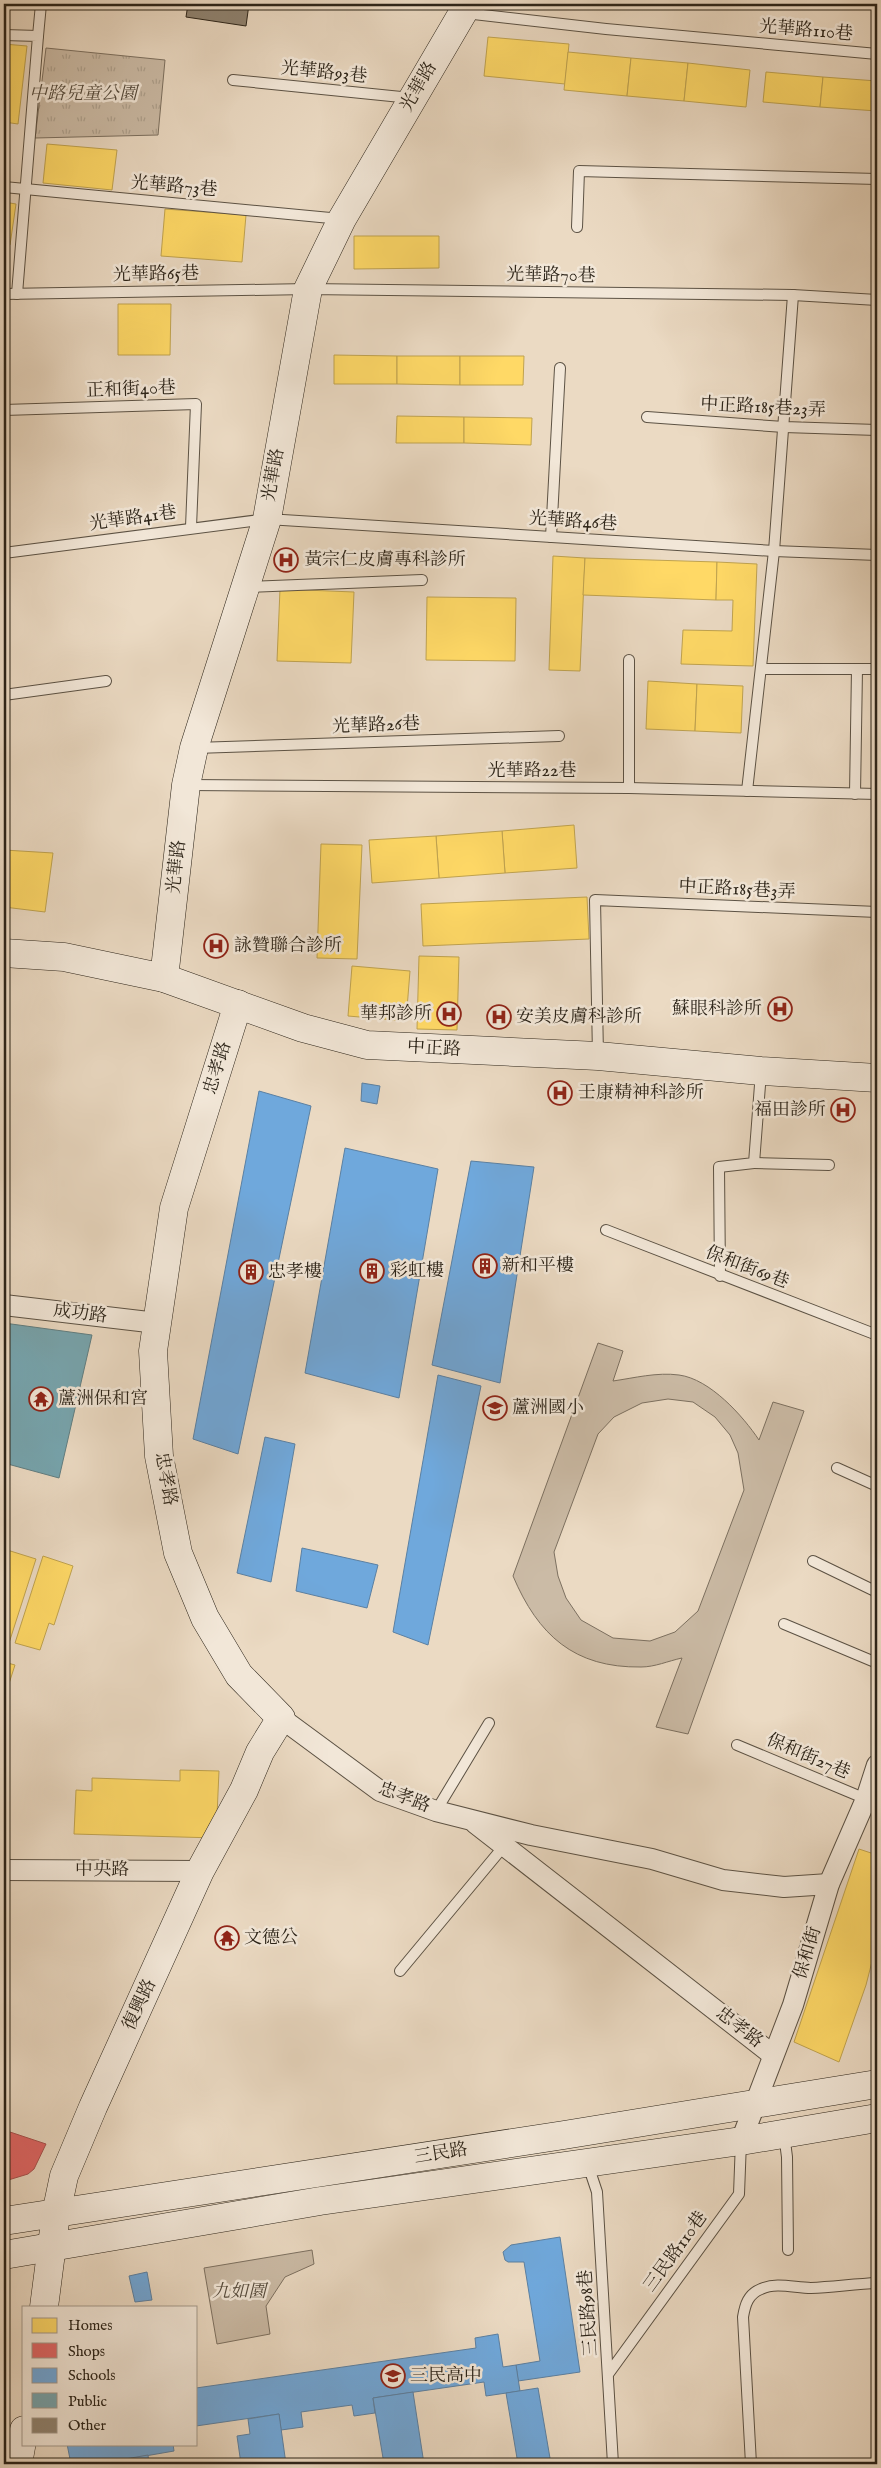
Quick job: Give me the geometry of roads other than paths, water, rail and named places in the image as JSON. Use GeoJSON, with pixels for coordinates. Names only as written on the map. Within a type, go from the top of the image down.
{"type":"FeatureCollection","features":[{"type":"Feature","properties":{"kind":"street","name":"光華路"},"geometry":{"type":"LineString","coordinates":[[164,978],[186,785],[194,748],[267,519],[308,289],[342,219],[465,8]]}},
{"type":"Feature","properties":{"kind":"street","name":"中正路"},"geometry":{"type":"LineString","coordinates":[[4,952],[64,957],[164,978],[303,1028],[367,1045],[598,1056],[761,1072],[877,1078]]}},
{"type":"Feature","properties":{"kind":"street","name":"忠孝路"},"geometry":{"type":"LineString","coordinates":[[238,1004],[174,1208],[153,1352],[159,1456],[178,1553],[205,1618],[240,1675],[281,1718],[380,1791],[436,1811],[531,1835],[652,1859],[723,1880],[784,1887],[829,1884]]}},
{"type":"Feature","properties":{"kind":"street","name":"成功路"},"geometry":{"type":"LineString","coordinates":[[4,1305],[157,1323]]}},
{"type":"Feature","properties":{"kind":"street","name":"復興路"},"geometry":{"type":"LineString","coordinates":[[44,2306],[56,2214],[64,2176],[93,2107],[200,1871],[244,1790],[260,1752],[281,1718]]}},
{"type":"Feature","properties":{"kind":"street","name":"保和街"},"geometry":{"type":"LineString","coordinates":[[741,2141],[793,2005],[829,1884],[876,1773]]}},
{"type":"Feature","properties":{"kind":"street","name":"忠孝路"},"geometry":{"type":"LineString","coordinates":[[468,1818],[774,2055]]}},
{"type":"Feature","properties":{"kind":"street","name":"中央路"},"geometry":{"type":"LineString","coordinates":[[4,1870],[200,1871]]}},
{"type":"Feature","properties":{"kind":"street","name":"三民路"},"geometry":{"type":"LineString","coordinates":[[4,2221],[877,2084]]}},
{"type":"Feature","properties":{"kind":"street","name":"三民路"},"geometry":{"type":"LineString","coordinates":[[4,2255],[320,2201],[741,2141],[877,2118]]}},
{"type":"Feature","properties":{"kind":"street"},"geometry":{"type":"LineString","coordinates":[[18,2464],[22,2441]]}},
{"type":"Feature","properties":{"kind":"lane"},"geometry":{"type":"LineString","coordinates":[[16,294],[40,4]]}},
{"type":"Feature","properties":{"kind":"lane","name":"光華路110巷"},"geometry":{"type":"LineString","coordinates":[[465,8],[606,29],[877,54]]}},
{"type":"Feature","properties":{"kind":"lane"},"geometry":{"type":"LineString","coordinates":[[4,34],[38,36]]}},
{"type":"Feature","properties":{"kind":"lane","name":"光華路93巷"},"geometry":{"type":"LineString","coordinates":[[232,80],[412,98]]}},
{"type":"Feature","properties":{"kind":"lane"},"geometry":{"type":"LineString","coordinates":[[577,228],[580,171],[877,179]]}},
{"type":"Feature","properties":{"kind":"lane","name":"光華路73巷"},"geometry":{"type":"LineString","coordinates":[[4,187],[342,219]]}},
{"type":"Feature","properties":{"kind":"lane","name":"光華路65巷"},"geometry":{"type":"LineString","coordinates":[[4,294],[308,289]]}},
{"type":"Feature","properties":{"kind":"lane","name":"光華路70巷"},"geometry":{"type":"LineString","coordinates":[[308,289],[793,296],[877,300]]}},
{"type":"Feature","properties":{"kind":"lane"},"geometry":{"type":"LineString","coordinates":[[746,791],[774,551],[793,296]]}},
{"type":"Feature","properties":{"kind":"lane"},"geometry":{"type":"LineString","coordinates":[[551,537],[560,368]]}},
{"type":"Feature","properties":{"kind":"lane","name":"正和街40巷"},"geometry":{"type":"LineString","coordinates":[[4,410],[196,404],[191,527]]}},
{"type":"Feature","properties":{"kind":"lane","name":"中正路185巷23弄"},"geometry":{"type":"LineString","coordinates":[[647,417],[784,427],[877,430]]}},
{"type":"Feature","properties":{"kind":"lane","name":"光華路41巷"},"geometry":{"type":"LineString","coordinates":[[4,553],[191,527],[267,519]]}},
{"type":"Feature","properties":{"kind":"lane","name":"光華路46巷"},"geometry":{"type":"LineString","coordinates":[[267,519],[774,551],[877,555]]}},
{"type":"Feature","properties":{"kind":"lane"},"geometry":{"type":"LineString","coordinates":[[244,588],[422,580]]}},
{"type":"Feature","properties":{"kind":"lane"},"geometry":{"type":"LineString","coordinates":[[629,660],[629,788]]}},
{"type":"Feature","properties":{"kind":"lane"},"geometry":{"type":"LineString","coordinates":[[761,669],[877,669]]}},
{"type":"Feature","properties":{"kind":"lane"},"geometry":{"type":"LineString","coordinates":[[855,794],[857,669]]}},
{"type":"Feature","properties":{"kind":"lane"},"geometry":{"type":"LineString","coordinates":[[4,695],[106,681]]}},
{"type":"Feature","properties":{"kind":"lane","name":"光華路26巷"},"geometry":{"type":"LineString","coordinates":[[194,748],[559,736]]}},
{"type":"Feature","properties":{"kind":"lane","name":"光華路22巷"},"geometry":{"type":"LineString","coordinates":[[186,785],[629,788],[877,794]]}},
{"type":"Feature","properties":{"kind":"lane","name":"中正路185巷3弄"},"geometry":{"type":"LineString","coordinates":[[598,1056],[595,900],[877,912]]}},
{"type":"Feature","properties":{"kind":"lane"},"geometry":{"type":"LineString","coordinates":[[754,1164],[761,1072]]}},
{"type":"Feature","properties":{"kind":"lane"},"geometry":{"type":"LineString","coordinates":[[720,1276],[719,1167],[754,1164],[829,1165]]}},
{"type":"Feature","properties":{"kind":"lane","name":"保和街69巷"},"geometry":{"type":"LineString","coordinates":[[606,1230],[720,1276],[877,1335]]}},
{"type":"Feature","properties":{"kind":"lane"},"geometry":{"type":"LineString","coordinates":[[837,1468],[877,1486]]}},
{"type":"Feature","properties":{"kind":"lane"},"geometry":{"type":"LineString","coordinates":[[813,1561],[877,1592]]}},
{"type":"Feature","properties":{"kind":"lane"},"geometry":{"type":"LineString","coordinates":[[784,1624],[877,1663]]}},
{"type":"Feature","properties":{"kind":"lane"},"geometry":{"type":"LineString","coordinates":[[436,1811],[489,1723]]}},
{"type":"Feature","properties":{"kind":"lane","name":"保和街27巷"},"geometry":{"type":"LineString","coordinates":[[737,1745],[866,1799]]}},
{"type":"Feature","properties":{"kind":"lane"},"geometry":{"type":"LineString","coordinates":[[400,1971],[504,1846]]}},
{"type":"Feature","properties":{"kind":"lane"},"geometry":{"type":"LineString","coordinates":[[784,2133],[787,2157],[788,2250]]}},
{"type":"Feature","properties":{"kind":"lane","name":"三民路110巷"},"geometry":{"type":"LineString","coordinates":[[608,2373],[739,2194],[741,2141]]}},
{"type":"Feature","properties":{"kind":"lane","name":"三民路98巷"},"geometry":{"type":"LineString","coordinates":[[587,2162],[597,2192],[613,2464]]}},
{"type":"Feature","properties":{"kind":"lane"},"geometry":{"type":"LineString","coordinates":[[751,2464],[743,2317],[744,2305],[752,2295],[761,2289],[777,2286],[810,2288],[877,2283]]}},
{"type":"Feature","properties":{"kind":"place","name":"黃宗仁皮膚專科診所"},"geometry":{"type":"Point","coordinates":[286,560]}},
{"type":"Feature","properties":{"kind":"place","name":"詠贊聯合診所"},"geometry":{"type":"Point","coordinates":[216,946]}},
{"type":"Feature","properties":{"kind":"place","name":"蘇眼科診所"},"geometry":{"type":"Point","coordinates":[780,1009]}},
{"type":"Feature","properties":{"kind":"place","name":"華邦診所"},"geometry":{"type":"Point","coordinates":[449,1014]}},
{"type":"Feature","properties":{"kind":"place","name":"安美皮膚科診所"},"geometry":{"type":"Point","coordinates":[499,1017]}},
{"type":"Feature","properties":{"kind":"place","name":"壬康精神科診所"},"geometry":{"type":"Point","coordinates":[560,1093]}},
{"type":"Feature","properties":{"kind":"place","name":"福田診所"},"geometry":{"type":"Point","coordinates":[843,1110]}},
{"type":"Feature","properties":{"kind":"place","name":"新和平樓"},"geometry":{"type":"Point","coordinates":[485,1266]}},
{"type":"Feature","properties":{"kind":"place","name":"彩虹樓"},"geometry":{"type":"Point","coordinates":[372,1271]}},
{"type":"Feature","properties":{"kind":"place","name":"忠孝樓"},"geometry":{"type":"Point","coordinates":[251,1272]}},
{"type":"Feature","properties":{"kind":"place","name":"蘆洲保和宮"},"geometry":{"type":"Point","coordinates":[41,1399]}},
{"type":"Feature","properties":{"kind":"place","name":"蘆洲國小"},"geometry":{"type":"Point","coordinates":[495,1408]}},
{"type":"Feature","properties":{"kind":"place","name":"文德公"},"geometry":{"type":"Point","coordinates":[227,1938]}},
{"type":"Feature","properties":{"kind":"place","name":"三民高中"},"geometry":{"type":"Point","coordinates":[393,2376]}},
{"type":"Feature","properties":{"kind":"park label","name":"中路兒童公園"},"geometry":{"type":"Point","coordinates":[83,94]}},
{"type":"Feature","properties":{"kind":"park label","name":"九如園"},"geometry":{"type":"Point","coordinates":[239,2292]}}]}
